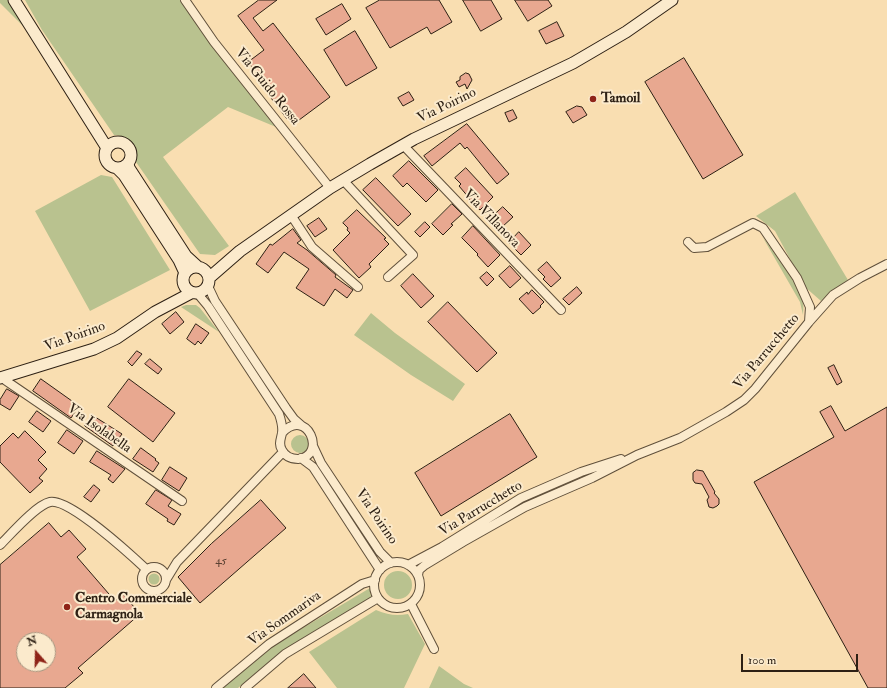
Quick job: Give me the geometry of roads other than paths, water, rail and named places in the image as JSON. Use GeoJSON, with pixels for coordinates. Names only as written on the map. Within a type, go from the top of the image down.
{"type":"FeatureCollection","features":[{"type":"Feature","properties":{"kind":"main road"},"geometry":{"type":"LineString","coordinates":[[14,0],[110,145]]}},
{"type":"Feature","properties":{"kind":"main road"},"geometry":{"type":"LineString","coordinates":[[20,0],[60,65],[106,134],[110,145],[105,155],[107,162],[117,168],[124,175],[179,260],[184,269],[185,287],[194,293],[206,290],[209,282],[205,271],[186,256],[129,168],[128,163],[131,155],[128,147],[122,143],[110,145]]}},
{"type":"Feature","properties":{"kind":"main road","name":"Via Poirino"},"geometry":{"type":"LineString","coordinates":[[200,268],[215,263],[240,251],[330,188],[403,145],[573,62],[626,32],[672,0]]}},
{"type":"Feature","properties":{"kind":"main road"},"geometry":{"type":"LineString","coordinates":[[117,168],[128,163]]}},
{"type":"Feature","properties":{"kind":"main road","name":"Via Poirino"},"geometry":{"type":"LineString","coordinates":[[209,282],[240,251]]}},
{"type":"Feature","properties":{"kind":"main road"},"geometry":{"type":"LineString","coordinates":[[184,278],[191,268],[200,268]]}},
{"type":"Feature","properties":{"kind":"main road","name":"Via Poirino"},"geometry":{"type":"LineString","coordinates":[[156,312],[174,294],[184,278]]}},
{"type":"Feature","properties":{"kind":"main road","name":"Via Poirino"},"geometry":{"type":"LineString","coordinates":[[1,378],[94,349],[117,338],[156,312],[194,293]]}},
{"type":"Feature","properties":{"kind":"street","name":"Via Guido Rossa"},"geometry":{"type":"LineString","coordinates":[[185,0],[214,42],[330,188]]}},
{"type":"Feature","properties":{"kind":"street","name":"Via Villanova"},"geometry":{"type":"LineString","coordinates":[[403,145],[561,310]]}},
{"type":"Feature","properties":{"kind":"street"},"geometry":{"type":"LineString","coordinates":[[343,180],[413,255],[388,277]]}},
{"type":"Feature","properties":{"kind":"street"},"geometry":{"type":"LineString","coordinates":[[292,215],[312,248],[358,287]]}},
{"type":"Feature","properties":{"kind":"street"},"geometry":{"type":"LineString","coordinates":[[688,242],[694,248],[707,247],[753,223],[763,228],[797,278],[810,307],[809,322]]}},
{"type":"Feature","properties":{"kind":"street","name":"Via Parrucchetto"},"geometry":{"type":"LineString","coordinates":[[408,565],[442,547],[528,494],[581,472],[664,445],[700,428],[726,412],[744,400],[760,384],[809,322],[833,295],[860,278],[887,264]]}},
{"type":"Feature","properties":{"kind":"street"},"geometry":{"type":"LineString","coordinates":[[194,293],[206,304],[279,414],[282,433],[279,442],[283,452],[294,459],[302,458],[308,454],[313,446],[312,436],[306,428],[294,419],[286,408],[215,302],[209,282]]}},
{"type":"Feature","properties":{"kind":"street","name":"Via Isolabella"},"geometry":{"type":"LineString","coordinates":[[1,378],[182,501]]}},
{"type":"Feature","properties":{"kind":"street"},"geometry":{"type":"LineString","coordinates":[[282,433],[291,426],[302,426]]}},
{"type":"Feature","properties":{"kind":"street","name":"Via Poirino"},"geometry":{"type":"LineString","coordinates":[[313,446],[319,458],[380,552],[391,563]]}},
{"type":"Feature","properties":{"kind":"street"},"geometry":{"type":"LineString","coordinates":[[177,562],[146,569],[141,580],[144,587],[148,590],[156,591],[163,588],[177,562],[283,452]]}},
{"type":"Feature","properties":{"kind":"street","name":"Via Parrucchetto"},"geometry":{"type":"LineString","coordinates":[[418,575],[419,570],[425,565],[462,542],[525,507],[592,478],[637,455]]}},
{"type":"Feature","properties":{"kind":"street","name":"Via Poirino"},"geometry":{"type":"LineString","coordinates":[[302,458],[313,467],[380,570]]}},
{"type":"Feature","properties":{"kind":"street"},"geometry":{"type":"LineString","coordinates":[[0,545],[41,506],[49,502],[56,501],[64,504],[106,533],[146,569]]}},
{"type":"Feature","properties":{"kind":"street"},"geometry":{"type":"LineString","coordinates":[[398,562],[408,565],[415,570],[418,575],[420,588],[419,594],[411,604],[404,607],[391,608],[385,605],[378,598],[374,586],[375,580],[380,570],[391,563],[398,562]]}},
{"type":"Feature","properties":{"kind":"street"},"geometry":{"type":"LineString","coordinates":[[158,567],[165,573],[166,580]]}},
{"type":"Feature","properties":{"kind":"street","name":"Via Sommariva"},"geometry":{"type":"LineString","coordinates":[[216,688],[269,644],[362,584],[375,580]]}},
{"type":"Feature","properties":{"kind":"street","name":"Via Sommariva"},"geometry":{"type":"LineString","coordinates":[[246,688],[285,654],[378,598]]}},
{"type":"Feature","properties":{"kind":"street"},"geometry":{"type":"LineString","coordinates":[[411,604],[434,649]]}},
{"type":"Feature","properties":{"kind":"place","name":"Tamoil"},"geometry":{"type":"Point","coordinates":[593,99]}},
{"type":"Feature","properties":{"kind":"place","name":"Centro Commerciale Carmagnola"},"geometry":{"type":"Point","coordinates":[67,607]}}]}
